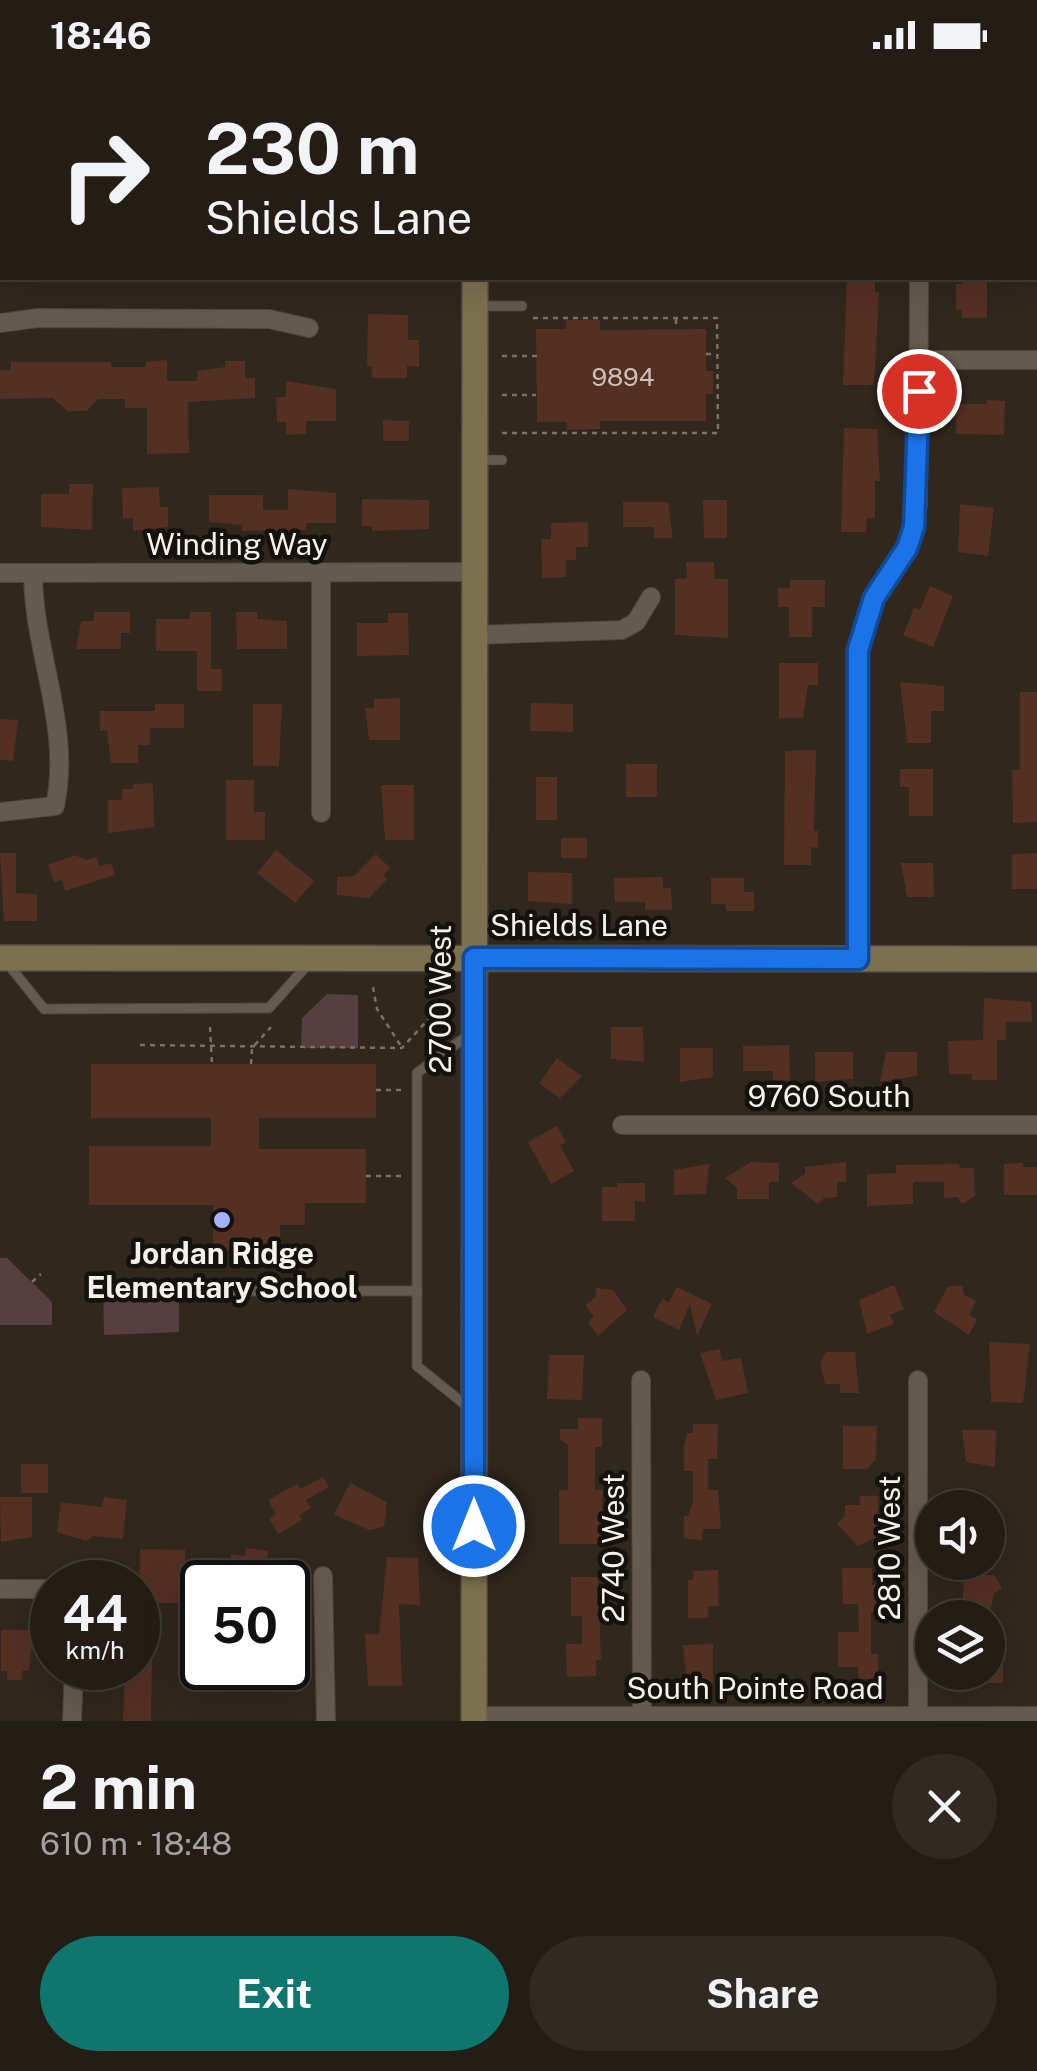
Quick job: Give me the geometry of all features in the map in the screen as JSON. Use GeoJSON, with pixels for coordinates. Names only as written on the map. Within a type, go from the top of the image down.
{"type":"FeatureCollection","features":[{"type":"Feature","properties":{"kind":"main road","name":"2700 West"},"geometry":{"type":"LineString","coordinates":[[474,1718],[475,280]]}},
{"type":"Feature","properties":{"kind":"main road","name":"Shields Lane"},"geometry":{"type":"LineString","coordinates":[[2,958],[1037,959]]}},
{"type":"Feature","properties":{"kind":"street"},"geometry":{"type":"LineString","coordinates":[[858,959],[858,650],[874,598],[907,548],[914,527],[919,484],[919,280]]}},
{"type":"Feature","properties":{"kind":"street"},"geometry":{"type":"LineString","coordinates":[[0,323],[38,318],[268,319],[309,328]]}},
{"type":"Feature","properties":{"kind":"street"},"geometry":{"type":"LineString","coordinates":[[919,360],[1037,360]]}},
{"type":"Feature","properties":{"kind":"street","name":"Winding Way"},"geometry":{"type":"LineString","coordinates":[[0,572],[474,572]]}},
{"type":"Feature","properties":{"kind":"street"},"geometry":{"type":"LineString","coordinates":[[0,812],[56,806],[59,788],[56,710],[35,624],[33,572]]}},
{"type":"Feature","properties":{"kind":"street"},"geometry":{"type":"LineString","coordinates":[[321,572],[321,814]]}},
{"type":"Feature","properties":{"kind":"street"},"geometry":{"type":"LineString","coordinates":[[474,634],[622,630],[636,622],[651,597]]}},
{"type":"Feature","properties":{"kind":"street","name":"9760 South"},"geometry":{"type":"LineString","coordinates":[[622,1124],[1037,1124]]}},
{"type":"Feature","properties":{"kind":"street","name":"2740 West"},"geometry":{"type":"LineString","coordinates":[[641,1380],[642,1716]]}},
{"type":"Feature","properties":{"kind":"street","name":"2810 West"},"geometry":{"type":"LineString","coordinates":[[918,1380],[918,1716]]}},
{"type":"Feature","properties":{"kind":"street"},"geometry":{"type":"LineString","coordinates":[[323,1576],[326,1721]]}},
{"type":"Feature","properties":{"kind":"street"},"geometry":{"type":"LineString","coordinates":[[0,1589],[30,1589]]}},
{"type":"Feature","properties":{"kind":"street"},"geometry":{"type":"LineString","coordinates":[[72,1721],[73,1690]]}},
{"type":"Feature","properties":{"kind":"street","name":"South Pointe Road"},"geometry":{"type":"LineString","coordinates":[[474,1718],[1037,1716]]}},
{"type":"Feature","properties":{"kind":"lane"},"geometry":{"type":"LineString","coordinates":[[475,306],[522,306]]}},
{"type":"Feature","properties":{"kind":"lane"},"geometry":{"type":"LineString","coordinates":[[475,460],[502,460]]}},
{"type":"Feature","properties":{"kind":"lane"},"geometry":{"type":"LineString","coordinates":[[2,958],[44,1009],[269,1008],[314,958]]}},
{"type":"Feature","properties":{"kind":"lane"},"geometry":{"type":"LineString","coordinates":[[473,1032],[418,1073],[418,1366],[474,1412]]}},
{"type":"Feature","properties":{"kind":"lane"},"geometry":{"type":"LineString","coordinates":[[212,1291],[418,1292]]}},
{"type":"Feature","properties":{"kind":"path"},"geometry":{"type":"LineString","coordinates":[[502,433],[718,433],[717,318],[518,318]]}},
{"type":"Feature","properties":{"kind":"path"},"geometry":{"type":"LineString","coordinates":[[676,318],[676,329]]}},
{"type":"Feature","properties":{"kind":"path"},"geometry":{"type":"LineString","coordinates":[[706,354],[717,354]]}},
{"type":"Feature","properties":{"kind":"path"},"geometry":{"type":"LineString","coordinates":[[502,356],[537,356]]}},
{"type":"Feature","properties":{"kind":"path"},"geometry":{"type":"LineString","coordinates":[[502,395],[536,395]]}},
{"type":"Feature","properties":{"kind":"path"},"geometry":{"type":"LineString","coordinates":[[373,987],[377,1009],[402,1048]]}},
{"type":"Feature","properties":{"kind":"path"},"geometry":{"type":"LineString","coordinates":[[140,1045],[402,1048],[446,1000]]}},
{"type":"Feature","properties":{"kind":"path"},"geometry":{"type":"LineString","coordinates":[[210,1027],[212,1064]]}},
{"type":"Feature","properties":{"kind":"path"},"geometry":{"type":"LineString","coordinates":[[251,1064],[252,1048],[270,1027]]}},
{"type":"Feature","properties":{"kind":"path"},"geometry":{"type":"LineString","coordinates":[[376,1090],[401,1090]]}},
{"type":"Feature","properties":{"kind":"path"},"geometry":{"type":"LineString","coordinates":[[366,1176],[401,1176]]}},
{"type":"Feature","properties":{"kind":"path"},"geometry":{"type":"LineString","coordinates":[[32,1282],[41,1274]]}},
{"type":"Feature","properties":{"kind":"shaded area"},"geometry":{"type":"Polygon","coordinates":[[[327,994],[358,995],[358,1048],[301,1048],[302,1018],[327,994]]]}},
{"type":"Feature","properties":{"kind":"shaded area"},"geometry":{"type":"Polygon","coordinates":[[[0,1258],[7,1258],[52,1302],[52,1325],[0,1325],[0,1258]]]}},
{"type":"Feature","properties":{"kind":"shaded area"},"geometry":{"type":"Polygon","coordinates":[[[179,1287],[179,1332],[104,1335],[103,1288],[179,1287]]]}},
{"type":"Feature","properties":{"kind":"building"},"geometry":{"type":"Polygon","coordinates":[[[847,280],[875,280],[875,292],[879,292],[874,385],[843,385],[847,280]]]}},
{"type":"Feature","properties":{"kind":"building"},"geometry":{"type":"Polygon","coordinates":[[[962,280],[987,280],[987,318],[962,318],[962,310],[956,310],[956,284],[962,284],[962,280]]]}},
{"type":"Feature","properties":{"kind":"building"},"geometry":{"type":"Polygon","coordinates":[[[368,314],[408,315],[408,340],[419,340],[419,367],[407,366],[407,378],[372,378],[372,366],[367,366],[368,314]]]}},
{"type":"Feature","properties":{"kind":"building"},"geometry":{"type":"Polygon","coordinates":[[[566,320],[600,320],[600,330],[706,329],[706,371],[713,371],[713,394],[706,394],[706,421],[600,421],[600,429],[567,430],[567,422],[537,422],[536,329],[566,329],[566,320]]]}},
{"type":"Feature","properties":{"kind":"building"},"geometry":{"type":"Polygon","coordinates":[[[167,360],[167,381],[197,381],[197,371],[225,367],[225,361],[245,361],[245,378],[255,378],[255,398],[188,402],[189,453],[147,454],[147,408],[125,408],[125,399],[98,399],[87,411],[68,411],[52,398],[0,399],[0,370],[11,370],[11,362],[111,362],[111,367],[146,367],[146,362],[167,360]]]}},
{"type":"Feature","properties":{"kind":"building"},"geometry":{"type":"Polygon","coordinates":[[[286,381],[336,389],[336,421],[306,421],[306,434],[286,435],[286,422],[277,422],[276,397],[286,397],[286,381]]]}},
{"type":"Feature","properties":{"kind":"building"},"geometry":{"type":"Polygon","coordinates":[[[987,400],[1005,401],[1004,435],[956,434],[956,404],[987,404],[987,400]]]}},
{"type":"Feature","properties":{"kind":"building"},"geometry":{"type":"Polygon","coordinates":[[[383,420],[409,421],[409,441],[383,441],[383,420]]]}},
{"type":"Feature","properties":{"kind":"building"},"geometry":{"type":"Polygon","coordinates":[[[844,428],[877,429],[880,481],[875,481],[875,518],[867,518],[866,532],[841,532],[844,428]]]}},
{"type":"Feature","properties":{"kind":"building"},"geometry":{"type":"Polygon","coordinates":[[[69,484],[93,484],[92,530],[41,527],[41,494],[69,494],[69,484]]]}},
{"type":"Feature","properties":{"kind":"building"},"geometry":{"type":"Polygon","coordinates":[[[159,487],[160,507],[168,507],[168,527],[133,531],[133,518],[123,518],[122,488],[159,487]]]}},
{"type":"Feature","properties":{"kind":"building"},"geometry":{"type":"Polygon","coordinates":[[[288,489],[336,493],[336,523],[306,523],[306,530],[242,531],[242,525],[209,522],[209,495],[263,495],[263,510],[288,510],[288,489]]]}},
{"type":"Feature","properties":{"kind":"building"},"geometry":{"type":"Polygon","coordinates":[[[362,499],[429,500],[429,529],[372,531],[372,526],[362,526],[362,499]]]}},
{"type":"Feature","properties":{"kind":"building"},"geometry":{"type":"Polygon","coordinates":[[[703,500],[727,500],[727,538],[704,538],[703,500]]]}},
{"type":"Feature","properties":{"kind":"building"},"geometry":{"type":"Polygon","coordinates":[[[623,502],[668,502],[673,538],[654,538],[654,527],[623,527],[623,502]]]}},
{"type":"Feature","properties":{"kind":"building"},"geometry":{"type":"Polygon","coordinates":[[[960,504],[994,508],[988,556],[958,552],[960,504]]]}},
{"type":"Feature","properties":{"kind":"building"},"geometry":{"type":"Polygon","coordinates":[[[588,522],[588,547],[576,547],[576,560],[566,560],[566,577],[542,578],[541,539],[551,539],[551,523],[588,522]]]}},
{"type":"Feature","properties":{"kind":"building"},"geometry":{"type":"Polygon","coordinates":[[[686,562],[714,562],[715,579],[728,579],[728,638],[675,635],[675,579],[687,578],[686,562]]]}},
{"type":"Feature","properties":{"kind":"building"},"geometry":{"type":"Polygon","coordinates":[[[790,580],[825,580],[825,607],[812,607],[812,637],[789,637],[789,607],[778,607],[778,588],[790,588],[790,580]]]}},
{"type":"Feature","properties":{"kind":"building"},"geometry":{"type":"Polygon","coordinates":[[[930,586],[953,596],[933,647],[903,635],[914,608],[920,610],[930,586]]]}},
{"type":"Feature","properties":{"kind":"building"},"geometry":{"type":"Polygon","coordinates":[[[94,612],[130,612],[130,633],[121,633],[121,649],[76,649],[81,621],[94,621],[94,612]]]}},
{"type":"Feature","properties":{"kind":"building"},"geometry":{"type":"Polygon","coordinates":[[[190,612],[211,612],[211,669],[222,669],[222,691],[197,691],[197,651],[156,651],[156,619],[190,619],[190,612]]]}},
{"type":"Feature","properties":{"kind":"building"},"geometry":{"type":"Polygon","coordinates":[[[236,612],[257,612],[257,619],[287,621],[287,649],[237,649],[236,612]]]}},
{"type":"Feature","properties":{"kind":"building"},"geometry":{"type":"Polygon","coordinates":[[[388,613],[408,613],[409,655],[357,656],[357,623],[388,623],[388,613]]]}},
{"type":"Feature","properties":{"kind":"building"},"geometry":{"type":"Polygon","coordinates":[[[779,663],[818,663],[818,685],[808,685],[803,718],[779,718],[779,663]]]}},
{"type":"Feature","properties":{"kind":"building"},"geometry":{"type":"Polygon","coordinates":[[[900,682],[944,686],[944,711],[931,711],[931,743],[907,743],[900,682]]]}},
{"type":"Feature","properties":{"kind":"building"},"geometry":{"type":"Polygon","coordinates":[[[1020,692],[1037,692],[1037,822],[1013,823],[1012,770],[1020,770],[1020,692]]]}},
{"type":"Feature","properties":{"kind":"building"},"geometry":{"type":"Polygon","coordinates":[[[400,698],[400,740],[369,740],[365,708],[374,708],[374,699],[400,698]]]}},
{"type":"Feature","properties":{"kind":"building"},"geometry":{"type":"Polygon","coordinates":[[[531,703],[573,704],[573,732],[530,731],[531,703]]]}},
{"type":"Feature","properties":{"kind":"building"},"geometry":{"type":"Polygon","coordinates":[[[155,704],[184,704],[184,728],[150,728],[150,745],[138,745],[138,763],[111,763],[107,731],[100,731],[100,711],[155,711],[155,704]]]}},
{"type":"Feature","properties":{"kind":"building"},"geometry":{"type":"Polygon","coordinates":[[[253,704],[282,704],[279,766],[253,766],[253,704]]]}},
{"type":"Feature","properties":{"kind":"building"},"geometry":{"type":"Polygon","coordinates":[[[0,719],[18,720],[13,761],[0,760],[0,719]]]}},
{"type":"Feature","properties":{"kind":"building"},"geometry":{"type":"Polygon","coordinates":[[[816,750],[814,831],[818,831],[818,848],[811,847],[811,865],[784,865],[785,751],[816,750]]]}},
{"type":"Feature","properties":{"kind":"building"},"geometry":{"type":"Polygon","coordinates":[[[626,764],[657,764],[657,797],[626,797],[626,764]]]}},
{"type":"Feature","properties":{"kind":"building"},"geometry":{"type":"Polygon","coordinates":[[[900,769],[933,769],[933,816],[909,816],[909,787],[900,787],[900,769]]]}},
{"type":"Feature","properties":{"kind":"building"},"geometry":{"type":"Polygon","coordinates":[[[536,777],[557,777],[557,820],[536,820],[536,777]]]}},
{"type":"Feature","properties":{"kind":"building"},"geometry":{"type":"Polygon","coordinates":[[[226,780],[254,780],[254,812],[265,812],[265,840],[226,840],[226,780]]]}},
{"type":"Feature","properties":{"kind":"building"},"geometry":{"type":"Polygon","coordinates":[[[153,783],[154,827],[108,833],[108,800],[122,800],[122,789],[133,789],[133,784],[153,783]]]}},
{"type":"Feature","properties":{"kind":"building"},"geometry":{"type":"Polygon","coordinates":[[[381,785],[414,785],[414,840],[385,840],[381,785]]]}},
{"type":"Feature","properties":{"kind":"building"},"geometry":{"type":"Polygon","coordinates":[[[561,838],[587,838],[587,858],[561,858],[561,838]]]}},
{"type":"Feature","properties":{"kind":"building"},"geometry":{"type":"Polygon","coordinates":[[[276,850],[314,881],[295,903],[257,873],[276,850]]]}},
{"type":"Feature","properties":{"kind":"building"},"geometry":{"type":"Polygon","coordinates":[[[0,853],[16,853],[16,893],[37,894],[37,921],[4,921],[0,853]]]}},
{"type":"Feature","properties":{"kind":"building"},"geometry":{"type":"Polygon","coordinates":[[[1037,853],[1037,889],[1012,889],[1012,854],[1037,853]]]}},
{"type":"Feature","properties":{"kind":"building"},"geometry":{"type":"Polygon","coordinates":[[[376,854],[390,868],[383,875],[387,879],[369,898],[337,895],[337,877],[354,876],[376,854]]]}},
{"type":"Feature","properties":{"kind":"building"},"geometry":{"type":"Polygon","coordinates":[[[75,855],[86,860],[97,857],[99,866],[111,863],[115,875],[65,891],[62,880],[54,882],[48,865],[75,855]]]}},
{"type":"Feature","properties":{"kind":"building"},"geometry":{"type":"Polygon","coordinates":[[[901,863],[933,863],[934,897],[907,897],[901,863]]]}},
{"type":"Feature","properties":{"kind":"building"},"geometry":{"type":"Polygon","coordinates":[[[528,872],[572,873],[572,904],[528,901],[528,872]]]}},
{"type":"Feature","properties":{"kind":"building"},"geometry":{"type":"Polygon","coordinates":[[[663,877],[663,888],[671,888],[672,910],[645,910],[645,902],[615,902],[614,878],[663,877]]]}},
{"type":"Feature","properties":{"kind":"building"},"geometry":{"type":"Polygon","coordinates":[[[711,878],[744,878],[744,892],[754,892],[754,911],[726,911],[726,904],[711,904],[711,878]]]}},
{"type":"Feature","properties":{"kind":"building"},"geometry":{"type":"Polygon","coordinates":[[[984,998],[1031,1002],[1032,1022],[1006,1022],[1006,1040],[997,1040],[997,1080],[972,1080],[972,1074],[949,1074],[948,1041],[983,1040],[984,998]]]}},
{"type":"Feature","properties":{"kind":"building"},"geometry":{"type":"Polygon","coordinates":[[[611,1027],[643,1027],[644,1062],[611,1059],[611,1027]]]}},
{"type":"Feature","properties":{"kind":"building"},"geometry":{"type":"Polygon","coordinates":[[[789,1045],[790,1081],[773,1081],[773,1071],[743,1071],[743,1046],[789,1045]]]}},
{"type":"Feature","properties":{"kind":"building"},"geometry":{"type":"Polygon","coordinates":[[[680,1048],[713,1048],[713,1077],[680,1082],[680,1048]]]}},
{"type":"Feature","properties":{"kind":"building"},"geometry":{"type":"Polygon","coordinates":[[[815,1052],[853,1052],[853,1079],[815,1082],[815,1052]]]}},
{"type":"Feature","properties":{"kind":"building"},"geometry":{"type":"Polygon","coordinates":[[[886,1052],[917,1052],[917,1076],[880,1082],[886,1052]]]}},
{"type":"Feature","properties":{"kind":"building"},"geometry":{"type":"Polygon","coordinates":[[[557,1058],[582,1076],[560,1098],[539,1083],[557,1058]]]}},
{"type":"Feature","properties":{"kind":"building"},"geometry":{"type":"Polygon","coordinates":[[[91,1064],[376,1064],[376,1118],[259,1118],[259,1149],[366,1149],[366,1203],[305,1203],[305,1225],[280,1225],[280,1251],[213,1251],[213,1205],[89,1205],[89,1146],[211,1146],[211,1118],[91,1118],[91,1064]]]}},
{"type":"Feature","properties":{"kind":"building"},"geometry":{"type":"Polygon","coordinates":[[[557,1126],[566,1142],[560,1145],[574,1171],[551,1184],[528,1142],[557,1126]]]}},
{"type":"Feature","properties":{"kind":"building"},"geometry":{"type":"Polygon","coordinates":[[[751,1162],[779,1163],[779,1182],[769,1182],[769,1199],[737,1199],[737,1188],[725,1178],[751,1162]]]}},
{"type":"Feature","properties":{"kind":"building"},"geometry":{"type":"Polygon","coordinates":[[[846,1162],[846,1182],[837,1182],[837,1197],[824,1198],[818,1204],[791,1183],[805,1174],[805,1167],[846,1162]]]}},
{"type":"Feature","properties":{"kind":"building"},"geometry":{"type":"Polygon","coordinates":[[[1023,1163],[1023,1167],[1037,1167],[1037,1195],[1004,1195],[1004,1164],[1023,1163]]]}},
{"type":"Feature","properties":{"kind":"building"},"geometry":{"type":"Polygon","coordinates":[[[709,1164],[706,1194],[674,1195],[674,1170],[709,1164]]]}},
{"type":"Feature","properties":{"kind":"building"},"geometry":{"type":"Polygon","coordinates":[[[959,1164],[960,1168],[974,1168],[975,1196],[962,1204],[958,1197],[944,1198],[944,1182],[913,1182],[913,1204],[867,1206],[867,1174],[896,1173],[896,1165],[959,1164]]]}},
{"type":"Feature","properties":{"kind":"building"},"geometry":{"type":"Polygon","coordinates":[[[617,1183],[645,1183],[645,1202],[635,1201],[635,1221],[602,1221],[602,1187],[617,1187],[617,1183]]]}},
{"type":"Feature","properties":{"kind":"building"},"geometry":{"type":"Polygon","coordinates":[[[894,1285],[904,1309],[890,1315],[894,1324],[867,1334],[859,1300],[894,1285]]]}},
{"type":"Feature","properties":{"kind":"building"},"geometry":{"type":"Polygon","coordinates":[[[948,1286],[963,1286],[964,1295],[976,1301],[969,1315],[977,1319],[969,1335],[934,1312],[948,1286]]]}},
{"type":"Feature","properties":{"kind":"building"},"geometry":{"type":"Polygon","coordinates":[[[677,1287],[712,1304],[697,1336],[690,1304],[679,1330],[653,1317],[662,1299],[669,1302],[677,1287]]]}},
{"type":"Feature","properties":{"kind":"building"},"geometry":{"type":"Polygon","coordinates":[[[596,1288],[613,1290],[627,1310],[598,1336],[588,1322],[594,1317],[585,1305],[596,1297],[596,1288]]]}},
{"type":"Feature","properties":{"kind":"building"},"geometry":{"type":"Polygon","coordinates":[[[989,1342],[1030,1344],[1023,1403],[991,1402],[989,1342]]]}},
{"type":"Feature","properties":{"kind":"building"},"geometry":{"type":"Polygon","coordinates":[[[720,1349],[722,1361],[741,1358],[748,1393],[716,1400],[700,1353],[720,1349]]]}},
{"type":"Feature","properties":{"kind":"building"},"geometry":{"type":"Polygon","coordinates":[[[826,1352],[855,1352],[859,1393],[840,1393],[840,1384],[825,1384],[820,1363],[826,1352]]]}},
{"type":"Feature","properties":{"kind":"building"},"geometry":{"type":"Polygon","coordinates":[[[549,1355],[584,1355],[582,1400],[547,1399],[549,1355]]]}},
{"type":"Feature","properties":{"kind":"building"},"geometry":{"type":"Polygon","coordinates":[[[578,1418],[602,1418],[602,1447],[595,1447],[595,1490],[603,1490],[600,1544],[559,1544],[559,1490],[568,1490],[568,1445],[560,1439],[560,1429],[578,1429],[578,1418]]]}},
{"type":"Feature","properties":{"kind":"building"},"geometry":{"type":"Polygon","coordinates":[[[693,1424],[718,1424],[717,1459],[708,1459],[708,1490],[718,1490],[721,1529],[703,1529],[702,1540],[684,1539],[684,1516],[688,1516],[693,1501],[693,1471],[684,1471],[684,1444],[687,1433],[693,1433],[693,1424]]]}},
{"type":"Feature","properties":{"kind":"building"},"geometry":{"type":"Polygon","coordinates":[[[843,1426],[877,1426],[876,1459],[867,1469],[843,1469],[843,1426]]]}},
{"type":"Feature","properties":{"kind":"building"},"geometry":{"type":"Polygon","coordinates":[[[962,1430],[996,1430],[995,1467],[966,1462],[962,1430]]]}},
{"type":"Feature","properties":{"kind":"building"},"geometry":{"type":"Polygon","coordinates":[[[21,1464],[48,1464],[48,1493],[21,1493],[21,1464]]]}},
{"type":"Feature","properties":{"kind":"building"},"geometry":{"type":"Polygon","coordinates":[[[323,1477],[329,1487],[306,1500],[311,1508],[299,1515],[302,1520],[278,1534],[269,1518],[276,1514],[268,1500],[297,1484],[300,1489],[323,1477]]]}},
{"type":"Feature","properties":{"kind":"building"},"geometry":{"type":"Polygon","coordinates":[[[350,1483],[387,1502],[384,1527],[369,1530],[334,1515],[350,1483]]]}},
{"type":"Feature","properties":{"kind":"building"},"geometry":{"type":"Polygon","coordinates":[[[860,1496],[878,1496],[878,1536],[858,1546],[837,1524],[845,1516],[845,1505],[860,1505],[860,1496]]]}},
{"type":"Feature","properties":{"kind":"building"},"geometry":{"type":"Polygon","coordinates":[[[0,1497],[32,1497],[32,1537],[1,1542],[0,1497]]]}},
{"type":"Feature","properties":{"kind":"building"},"geometry":{"type":"Polygon","coordinates":[[[104,1497],[127,1500],[123,1539],[93,1536],[86,1541],[57,1532],[61,1502],[102,1507],[104,1497]]]}},
{"type":"Feature","properties":{"kind":"building"},"geometry":{"type":"Polygon","coordinates":[[[246,1548],[268,1551],[267,1560],[230,1560],[231,1554],[245,1556],[246,1548]]]}},
{"type":"Feature","properties":{"kind":"building"},"geometry":{"type":"Polygon","coordinates":[[[140,1549],[185,1550],[185,1560],[180,1560],[180,1603],[160,1603],[160,1560],[140,1560],[140,1549]]]}},
{"type":"Feature","properties":{"kind":"building"},"geometry":{"type":"Polygon","coordinates":[[[387,1557],[418,1558],[420,1605],[399,1604],[402,1686],[368,1686],[365,1634],[379,1634],[387,1557]]]}},
{"type":"Feature","properties":{"kind":"building"},"geometry":{"type":"Polygon","coordinates":[[[842,1568],[872,1568],[872,1585],[878,1585],[879,1612],[871,1612],[871,1654],[878,1654],[878,1679],[858,1679],[858,1667],[838,1667],[838,1632],[859,1632],[858,1604],[843,1604],[842,1568]]]}},
{"type":"Feature","properties":{"kind":"building"},"geometry":{"type":"Polygon","coordinates":[[[718,1570],[719,1606],[708,1606],[708,1618],[688,1618],[688,1580],[693,1580],[693,1571],[718,1570]]]}},
{"type":"Feature","properties":{"kind":"building"},"geometry":{"type":"Polygon","coordinates":[[[571,1577],[598,1577],[601,1660],[596,1660],[596,1676],[567,1677],[566,1644],[582,1644],[582,1616],[571,1616],[571,1577]]]}},
{"type":"Feature","properties":{"kind":"building"},"geometry":{"type":"Polygon","coordinates":[[[964,1580],[997,1580],[1002,1588],[993,1600],[963,1600],[964,1580]]]}},
{"type":"Feature","properties":{"kind":"building"},"geometry":{"type":"Polygon","coordinates":[[[1,1630],[30,1630],[29,1671],[22,1671],[22,1680],[7,1680],[7,1671],[1,1671],[1,1630]]]}},
{"type":"Feature","properties":{"kind":"building"},"geometry":{"type":"Polygon","coordinates":[[[713,1644],[713,1683],[687,1683],[683,1645],[713,1644]]]}},
{"type":"Feature","properties":{"kind":"building"},"geometry":{"type":"Polygon","coordinates":[[[124,1690],[152,1690],[151,1721],[123,1721],[124,1690]]]}},
{"type":"Feature","properties":{"kind":"place","name":"Jordan Ridge Elementary School"},"geometry":{"type":"Point","coordinates":[222,1220]}},
{"type":"Feature","properties":{"kind":"route"},"geometry":{"type":"LineString","coordinates":[[474,1526],[474,958],[858,959],[858,650],[866,615],[907,548],[914,527],[919,484],[919,391]]}}]}
